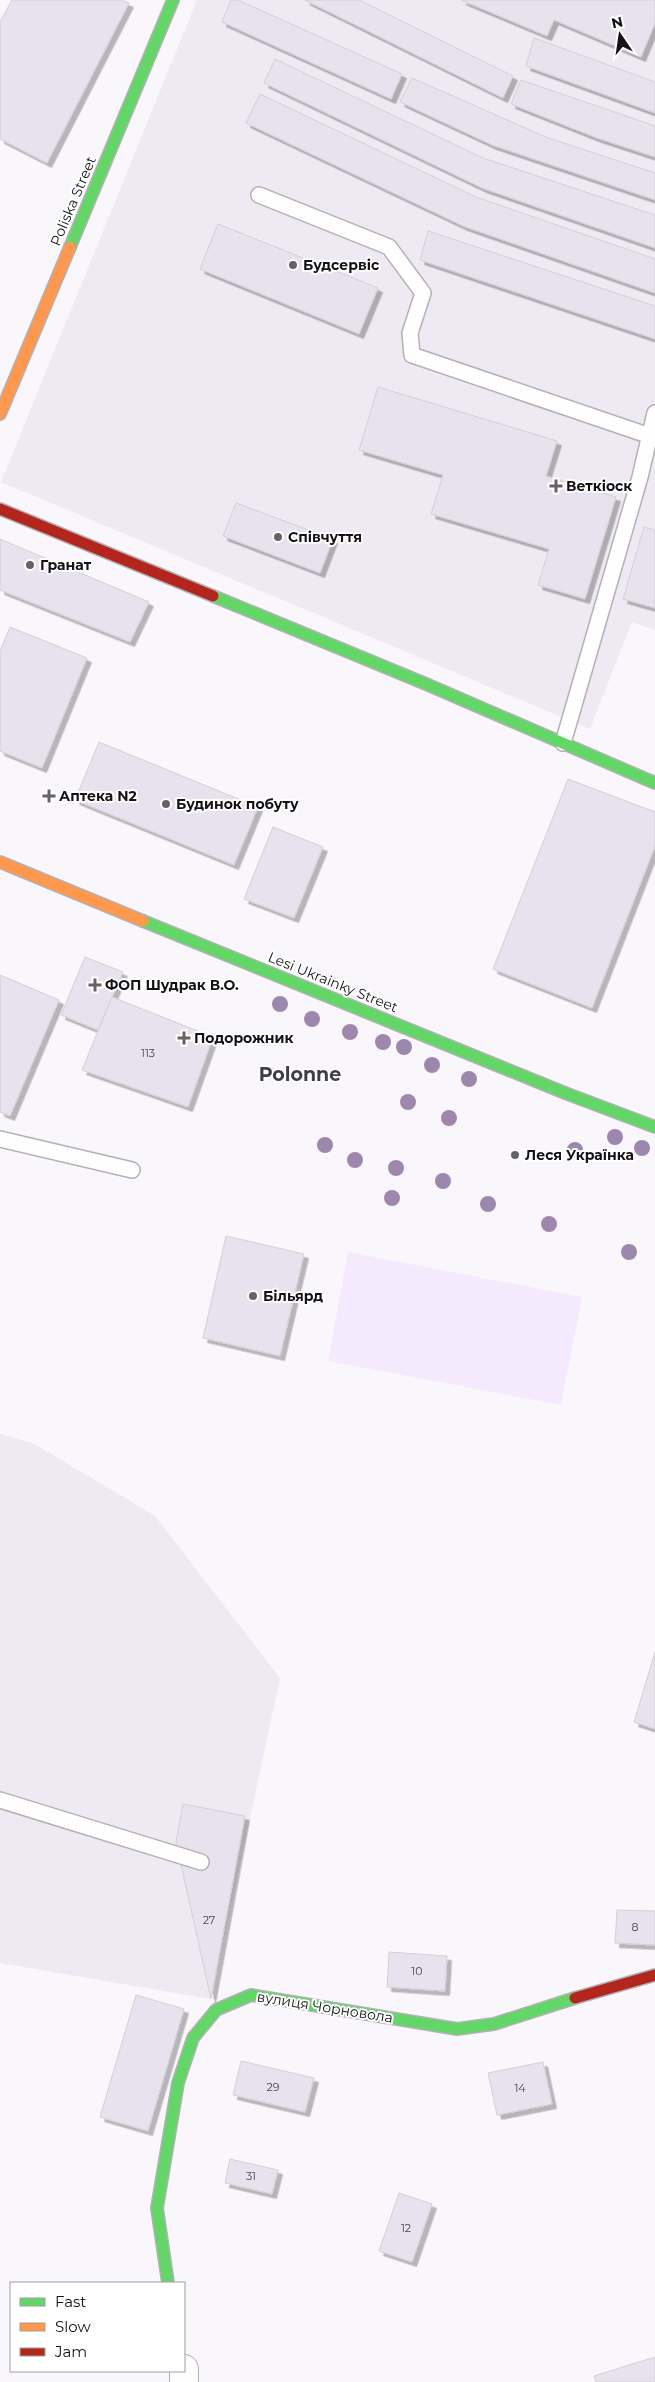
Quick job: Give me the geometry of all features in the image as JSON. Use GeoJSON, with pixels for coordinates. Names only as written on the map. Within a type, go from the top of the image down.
{"type":"FeatureCollection","features":[{"type":"Feature","properties":{"kind":"street","name":"Poliska Street"},"geometry":{"type":"LineString","coordinates":[[0,414],[173,0]]}},
{"type":"Feature","properties":{"kind":"street"},"geometry":{"type":"LineString","coordinates":[[0,509],[426,684],[655,783]]}},
{"type":"Feature","properties":{"kind":"street","name":"Lesi Ukrainky Street"},"geometry":{"type":"LineString","coordinates":[[0,862],[547,1085],[655,1127]]}},
{"type":"Feature","properties":{"kind":"street","name":"вулиця Чорновола"},"geometry":{"type":"LineString","coordinates":[[168,2282],[157,2208],[177,2092],[193,2038],[216,2010],[251,1995],[457,2029],[494,2024],[538,2008],[655,1975]]}},
{"type":"Feature","properties":{"kind":"lane"},"geometry":{"type":"LineString","coordinates":[[259,195],[389,247],[423,293],[410,333],[412,355],[650,436]]}},
{"type":"Feature","properties":{"kind":"lane"},"geometry":{"type":"LineString","coordinates":[[563,743],[640,477],[655,413]]}},
{"type":"Feature","properties":{"kind":"lane"},"geometry":{"type":"LineString","coordinates":[[0,1139],[132,1170]]}},
{"type":"Feature","properties":{"kind":"lane"},"geometry":{"type":"LineString","coordinates":[[0,1800],[201,1862]]}},
{"type":"Feature","properties":{"kind":"shaded area"},"geometry":{"type":"Polygon","coordinates":[[[197,0],[655,0],[655,630],[632,622],[590,729],[1,482],[197,0]]]}},
{"type":"Feature","properties":{"kind":"shaded area"},"geometry":{"type":"Polygon","coordinates":[[[348,1252],[582,1297],[561,1405],[328,1361],[348,1252]]]}},
{"type":"Feature","properties":{"kind":"shaded area"},"geometry":{"type":"Polygon","coordinates":[[[0,1434],[33,1443],[155,1516],[280,1678],[211,1999],[0,1963],[0,1434]]]}},
{"type":"Feature","properties":{"kind":"building"},"geometry":{"type":"Polygon","coordinates":[[[12,0],[122,0],[129,3],[47,163],[0,139],[0,22],[12,0]]]}},
{"type":"Feature","properties":{"kind":"building"},"geometry":{"type":"Polygon","coordinates":[[[231,0],[238,0],[402,74],[391,99],[222,22],[231,0]]]}},
{"type":"Feature","properties":{"kind":"building"},"geometry":{"type":"Polygon","coordinates":[[[305,0],[359,0],[513,76],[503,98],[305,0]]]}},
{"type":"Feature","properties":{"kind":"building"},"geometry":{"type":"Polygon","coordinates":[[[461,0],[655,0],[655,23],[641,57],[554,20],[547,36],[461,0]]]}},
{"type":"Feature","properties":{"kind":"building"},"geometry":{"type":"Polygon","coordinates":[[[534,38],[655,82],[655,113],[526,66],[534,38]]]}},
{"type":"Feature","properties":{"kind":"building"},"geometry":{"type":"Polygon","coordinates":[[[275,59],[483,158],[655,215],[655,248],[482,188],[264,83],[275,59]]]}},
{"type":"Feature","properties":{"kind":"building"},"geometry":{"type":"Polygon","coordinates":[[[412,78],[548,138],[655,173],[655,200],[492,145],[400,102],[412,78]]]}},
{"type":"Feature","properties":{"kind":"building"},"geometry":{"type":"Polygon","coordinates":[[[521,80],[655,126],[655,157],[597,138],[511,104],[521,80]]]}},
{"type":"Feature","properties":{"kind":"building"},"geometry":{"type":"Polygon","coordinates":[[[260,94],[476,197],[655,259],[655,293],[463,226],[246,123],[260,94]]]}},
{"type":"Feature","properties":{"kind":"building"},"geometry":{"type":"Polygon","coordinates":[[[218,224],[378,288],[359,334],[200,269],[218,224]]]}},
{"type":"Feature","properties":{"kind":"building"},"geometry":{"type":"Polygon","coordinates":[[[428,231],[655,306],[655,339],[420,260],[428,231]]]}},
{"type":"Feature","properties":{"kind":"building"},"geometry":{"type":"Polygon","coordinates":[[[378,387],[557,441],[546,476],[616,497],[585,599],[538,585],[549,549],[431,514],[443,475],[359,450],[378,387]]]}},
{"type":"Feature","properties":{"kind":"building","name":"Співчуття"},"geometry":{"type":"Polygon","coordinates":[[[236,503],[333,539],[320,573],[223,536],[236,503]]]}},
{"type":"Feature","properties":{"kind":"building"},"geometry":{"type":"Polygon","coordinates":[[[644,527],[655,530],[655,608],[623,599],[644,527]]]}},
{"type":"Feature","properties":{"kind":"building","name":"Гранат"},"geometry":{"type":"Polygon","coordinates":[[[0,539],[149,602],[130,642],[0,590],[0,539]]]}},
{"type":"Feature","properties":{"kind":"building"},"geometry":{"type":"Polygon","coordinates":[[[10,627],[87,658],[42,768],[0,751],[0,651],[10,627]]]}},
{"type":"Feature","properties":{"kind":"building","name":"Будинок побуту"},"geometry":{"type":"Polygon","coordinates":[[[99,742],[258,807],[234,865],[75,800],[99,742]]]}},
{"type":"Feature","properties":{"kind":"building"},"geometry":{"type":"Polygon","coordinates":[[[568,779],[655,812],[655,846],[592,1008],[493,969],[568,779]]]}},
{"type":"Feature","properties":{"kind":"building"},"geometry":{"type":"Polygon","coordinates":[[[273,827],[323,847],[294,918],[244,899],[273,827]]]}},
{"type":"Feature","properties":{"kind":"building","name":"ФОП Шудрак В.О."},"geometry":{"type":"Polygon","coordinates":[[[85,957],[123,972],[98,1030],[61,1015],[85,957]]]}},
{"type":"Feature","properties":{"kind":"building"},"geometry":{"type":"Polygon","coordinates":[[[0,975],[59,1000],[10,1116],[0,1112],[0,975]]]}},
{"type":"Feature","properties":{"kind":"building"},"geometry":{"type":"Polygon","coordinates":[[[112,997],[213,1037],[188,1107],[82,1070],[112,997]]]}},
{"type":"Feature","properties":{"kind":"building","name":"Більярд"},"geometry":{"type":"Polygon","coordinates":[[[226,1236],[304,1254],[280,1356],[203,1338],[226,1236]]]}},
{"type":"Feature","properties":{"kind":"building"},"geometry":{"type":"Polygon","coordinates":[[[655,1652],[655,1729],[634,1722],[655,1652]]]}},
{"type":"Feature","properties":{"kind":"building"},"geometry":{"type":"Polygon","coordinates":[[[183,1804],[245,1816],[211,1999],[176,1842],[183,1804]]]}},
{"type":"Feature","properties":{"kind":"building"},"geometry":{"type":"Polygon","coordinates":[[[617,1910],[655,1911],[655,1945],[615,1943],[617,1910]]]}},
{"type":"Feature","properties":{"kind":"building"},"geometry":{"type":"Polygon","coordinates":[[[389,1952],[447,1956],[445,1991],[387,1987],[389,1952]]]}},
{"type":"Feature","properties":{"kind":"building"},"geometry":{"type":"Polygon","coordinates":[[[136,1995],[184,2009],[148,2131],[100,2117],[136,1995]]]}},
{"type":"Feature","properties":{"kind":"building"},"geometry":{"type":"Polygon","coordinates":[[[241,2061],[314,2078],[305,2112],[233,2095],[241,2061]]]}},
{"type":"Feature","properties":{"kind":"building"},"geometry":{"type":"Polygon","coordinates":[[[543,2062],[552,2104],[497,2115],[488,2073],[543,2062]]]}},
{"type":"Feature","properties":{"kind":"building"},"geometry":{"type":"Polygon","coordinates":[[[230,2159],[278,2170],[272,2194],[225,2183],[230,2159]]]}},
{"type":"Feature","properties":{"kind":"building"},"geometry":{"type":"Polygon","coordinates":[[[399,2193],[432,2204],[412,2262],[379,2251],[399,2193]]]}},
{"type":"Feature","properties":{"kind":"building"},"geometry":{"type":"Polygon","coordinates":[[[655,2357],[655,2382],[596,2382],[594,2376],[655,2357]]]}},
{"type":"Feature","properties":{"kind":"traffic: fast"},"geometry":{"type":"LineString","coordinates":[[70,247],[173,0]]}},
{"type":"Feature","properties":{"kind":"traffic: fast"},"geometry":{"type":"LineString","coordinates":[[213,596],[426,684],[655,783]]}},
{"type":"Feature","properties":{"kind":"traffic: fast"},"geometry":{"type":"LineString","coordinates":[[143,921],[565,1093],[655,1127]]}},
{"type":"Feature","properties":{"kind":"traffic: fast"},"geometry":{"type":"LineString","coordinates":[[168,2282],[157,2208],[178,2083],[193,2038],[216,2010],[251,1995],[457,2029],[494,2024],[575,1998]]}},
{"type":"Feature","properties":{"kind":"traffic: slow"},"geometry":{"type":"LineString","coordinates":[[0,414],[70,247]]}},
{"type":"Feature","properties":{"kind":"traffic: slow"},"geometry":{"type":"LineString","coordinates":[[0,862],[143,921]]}},
{"type":"Feature","properties":{"kind":"traffic: jam"},"geometry":{"type":"LineString","coordinates":[[0,509],[213,596]]}},
{"type":"Feature","properties":{"kind":"traffic: jam"},"geometry":{"type":"LineString","coordinates":[[575,1998],[655,1975]]}},
{"type":"Feature","properties":{"kind":"place","name":"Будсервіс"},"geometry":{"type":"Point","coordinates":[293,265]}},
{"type":"Feature","properties":{"kind":"place","name":"Веткіоск"},"geometry":{"type":"Point","coordinates":[556,486]}},
{"type":"Feature","properties":{"kind":"place","name":"Співчуття"},"geometry":{"type":"Point","coordinates":[278,537]}},
{"type":"Feature","properties":{"kind":"place","name":"Гранат"},"geometry":{"type":"Point","coordinates":[30,565]}},
{"type":"Feature","properties":{"kind":"place","name":"Аптека N2"},"geometry":{"type":"Point","coordinates":[49,796]}},
{"type":"Feature","properties":{"kind":"place","name":"Будинок побуту"},"geometry":{"type":"Point","coordinates":[166,804]}},
{"type":"Feature","properties":{"kind":"place","name":"ФОП Шудрак В.О."},"geometry":{"type":"Point","coordinates":[95,985]}},
{"type":"Feature","properties":{"kind":"place","name":"Подорожник"},"geometry":{"type":"Point","coordinates":[184,1038]}},
{"type":"Feature","properties":{"kind":"place","name":"Леся Українка"},"geometry":{"type":"Point","coordinates":[515,1155]}},
{"type":"Feature","properties":{"kind":"place","name":"Більярд"},"geometry":{"type":"Point","coordinates":[253,1296]}},
{"type":"Feature","properties":{"kind":"district","name":"Polonne"},"geometry":{"type":"Point","coordinates":[300,1074]}}]}
